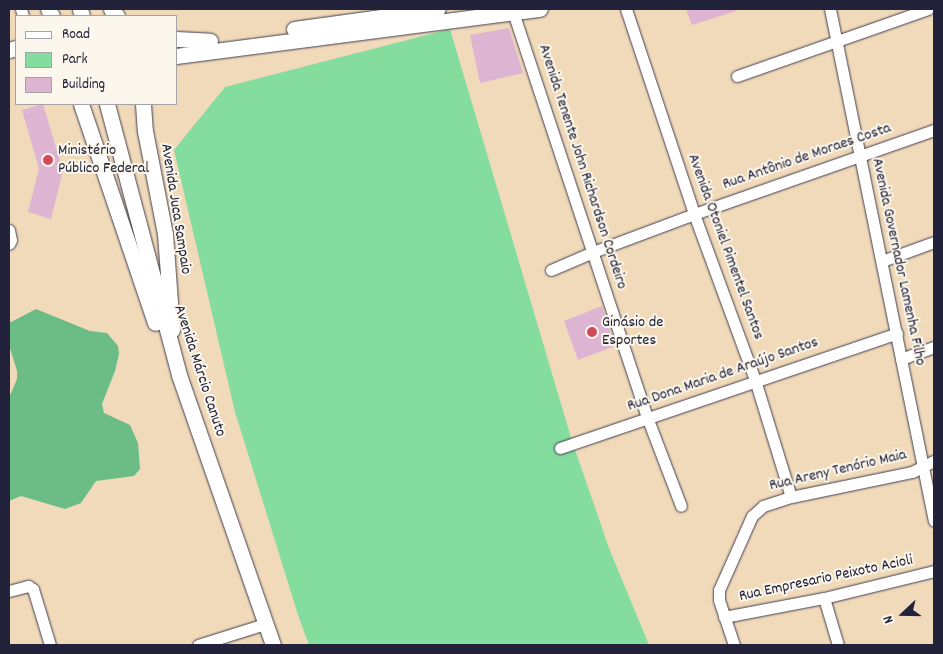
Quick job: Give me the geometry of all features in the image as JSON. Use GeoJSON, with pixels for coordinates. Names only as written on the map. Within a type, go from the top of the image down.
{"type":"FeatureCollection","features":[{"type":"Feature","properties":{"kind":"main road"},"geometry":{"type":"LineString","coordinates":[[178,46],[438,9]]}},
{"type":"Feature","properties":{"kind":"main road"},"geometry":{"type":"LineString","coordinates":[[178,56],[512,10],[540,9]]}},
{"type":"Feature","properties":{"kind":"main road"},"geometry":{"type":"LineString","coordinates":[[178,38],[210,41]]}},
{"type":"Feature","properties":{"kind":"main road"},"geometry":{"type":"LineString","coordinates":[[81,105],[152,314],[179,375]]}},
{"type":"Feature","properties":{"kind":"main road","name":"Avenida Márcio Canuto"},"geometry":{"type":"LineString","coordinates":[[107,105],[171,349],[273,645]]}},
{"type":"Feature","properties":{"kind":"main road","name":"Avenida Juca Sampaio"},"geometry":{"type":"LineString","coordinates":[[143,105],[145,131],[165,234],[172,314],[171,349]]}},
{"type":"Feature","properties":{"kind":"street","name":"Avenida Otoniel Pimentel Santos"},"geometry":{"type":"LineString","coordinates":[[626,9],[694,214],[755,380],[791,497]]}},
{"type":"Feature","properties":{"kind":"street","name":"Avenida Governador Lamenha Filho"},"geometry":{"type":"LineString","coordinates":[[830,9],[934,521]]}},
{"type":"Feature","properties":{"kind":"street"},"geometry":{"type":"LineString","coordinates":[[737,76],[928,9]]}},
{"type":"Feature","properties":{"kind":"street","name":"Avenida Tenente John Richardson Cordeiro"},"geometry":{"type":"LineString","coordinates":[[512,10],[647,417],[681,506]]}},
{"type":"Feature","properties":{"kind":"street","name":"Rua Antônio de Moraes Costa"},"geometry":{"type":"LineString","coordinates":[[552,270],[593,252],[694,214],[934,130]]}},
{"type":"Feature","properties":{"kind":"street"},"geometry":{"type":"LineString","coordinates":[[9,230],[9,244]]}},
{"type":"Feature","properties":{"kind":"street"},"geometry":{"type":"LineString","coordinates":[[882,261],[934,242]]}},
{"type":"Feature","properties":{"kind":"street","name":"Rua Dona Maria de Araújo Santos"},"geometry":{"type":"LineString","coordinates":[[560,448],[897,333]]}},
{"type":"Feature","properties":{"kind":"street"},"geometry":{"type":"LineString","coordinates":[[901,360],[934,347]]}},
{"type":"Feature","properties":{"kind":"street","name":"Rua Areny Tenório Maia"},"geometry":{"type":"LineString","coordinates":[[734,645],[724,617],[719,590],[752,516],[762,506],[791,497],[912,472],[934,461]]}},
{"type":"Feature","properties":{"kind":"street","name":"Rua Empresario Peixoto Acioli"},"geometry":{"type":"LineString","coordinates":[[724,617],[824,598],[934,571]]}},
{"type":"Feature","properties":{"kind":"street"},"geometry":{"type":"LineString","coordinates":[[9,591],[28,586],[35,592],[50,645]]}},
{"type":"Feature","properties":{"kind":"street"},"geometry":{"type":"LineString","coordinates":[[824,598],[838,645]]}},
{"type":"Feature","properties":{"kind":"street"},"geometry":{"type":"LineString","coordinates":[[198,645],[265,624]]}},
{"type":"Feature","properties":{"kind":"green space"},"geometry":{"type":"Polygon","coordinates":[[[450,29],[572,441],[609,548],[649,645],[309,645],[299,618],[235,412],[174,150],[225,87],[450,29]]]}},
{"type":"Feature","properties":{"kind":"green space"},"geometry":{"type":"Polygon","coordinates":[[[36,309],[90,331],[107,333],[118,346],[119,354],[115,371],[102,404],[104,413],[130,425],[138,443],[140,469],[134,476],[96,481],[81,503],[65,509],[21,496],[9,501],[9,398],[17,379],[17,371],[9,345],[9,323],[36,309]]]}},
{"type":"Feature","properties":{"kind":"building"},"geometry":{"type":"Polygon","coordinates":[[[686,9],[735,9],[736,11],[692,25],[686,9]]]}},
{"type":"Feature","properties":{"kind":"building"},"geometry":{"type":"Polygon","coordinates":[[[509,28],[523,73],[480,83],[470,35],[509,28]]]}},
{"type":"Feature","properties":{"kind":"building","name":"Ministério Público Federal"},"geometry":{"type":"Polygon","coordinates":[[[43,105],[63,171],[51,219],[28,212],[39,169],[22,110],[43,105]]]}},
{"type":"Feature","properties":{"kind":"building","name":"Ginásio de Esportes"},"geometry":{"type":"Polygon","coordinates":[[[602,306],[615,346],[578,360],[564,321],[602,306]]]}},
{"type":"Feature","properties":{"kind":"place","name":"Ministério Público Federal"},"geometry":{"type":"Point","coordinates":[48,160]}},
{"type":"Feature","properties":{"kind":"place","name":"Ginásio de Esportes"},"geometry":{"type":"Point","coordinates":[592,332]}}]}
